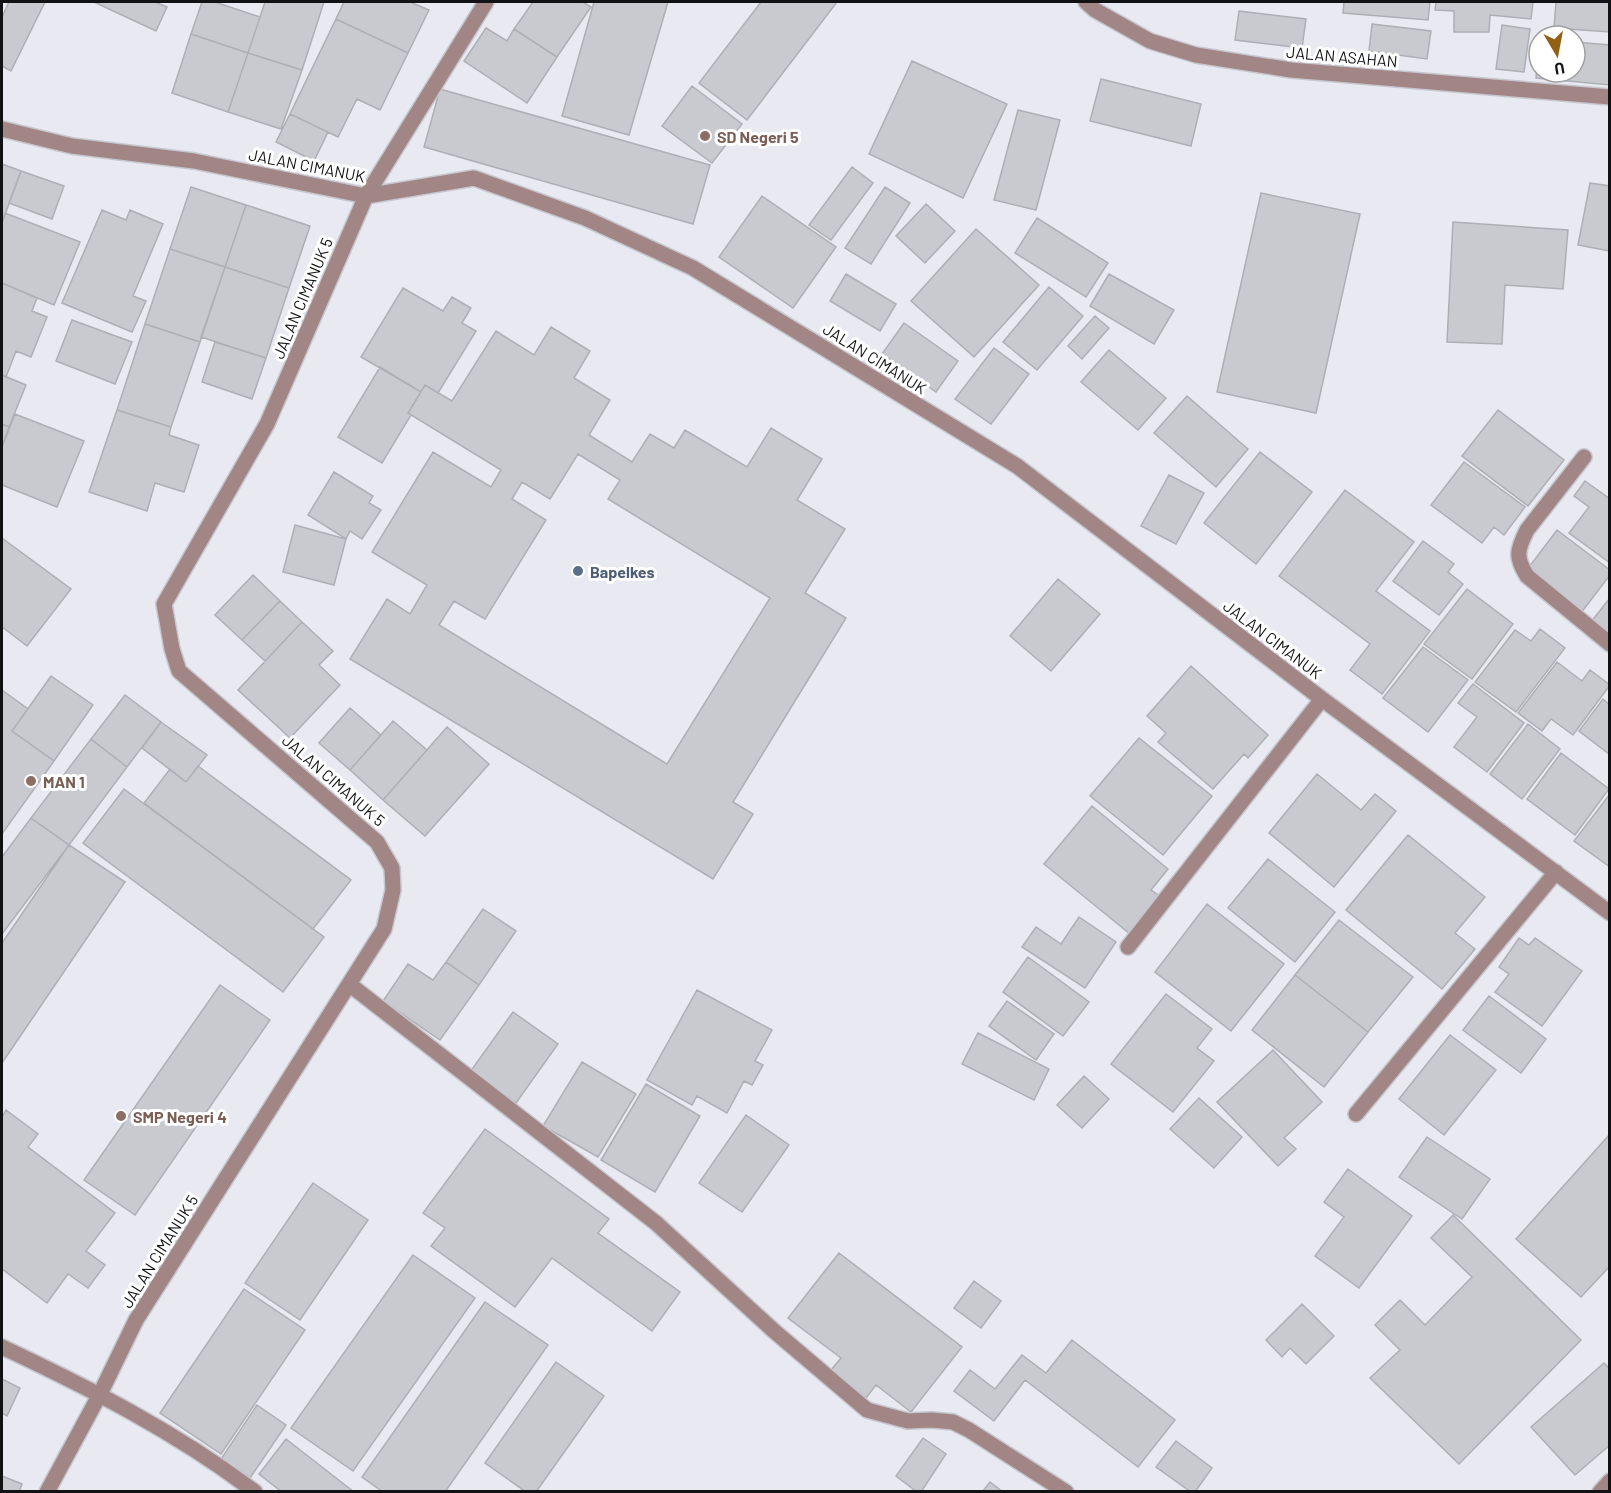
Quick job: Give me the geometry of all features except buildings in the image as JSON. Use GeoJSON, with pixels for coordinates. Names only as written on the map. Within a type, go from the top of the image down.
{"type":"FeatureCollection","features":[{"type":"Feature","properties":{"kind":"street","name":"JALAN CIMANUK 5"},"geometry":{"type":"LineString","coordinates":[[47,1491],[100,1394],[136,1320],[384,929],[393,890],[392,868],[377,842],[178,671],[164,604],[267,424],[366,196],[486,2]]}},
{"type":"Feature","properties":{"kind":"street","name":"JALAN ASAHAN"},"geometry":{"type":"LineString","coordinates":[[1086,2],[1095,10],[1150,41],[1196,56],[1291,70],[1610,98]]}},
{"type":"Feature","properties":{"kind":"street","name":"JALAN CIMANUK"},"geometry":{"type":"LineString","coordinates":[[2,129],[72,146],[194,161],[366,196],[474,178],[585,218],[693,268],[1017,466],[1322,699],[1610,913]]}},
{"type":"Feature","properties":{"kind":"street"},"geometry":{"type":"LineString","coordinates":[[1584,457],[1527,530],[1520,543],[1519,563],[1527,576],[1610,644]]}},
{"type":"Feature","properties":{"kind":"street"},"geometry":{"type":"LineString","coordinates":[[1128,946],[1322,699]]}},
{"type":"Feature","properties":{"kind":"street"},"geometry":{"type":"LineString","coordinates":[[1356,1114],[1556,872]]}},
{"type":"Feature","properties":{"kind":"street"},"geometry":{"type":"LineString","coordinates":[[349,984],[656,1223],[774,1331],[867,1410],[908,1421],[952,1422],[969,1430],[1066,1491]]}},
{"type":"Feature","properties":{"kind":"street"},"geometry":{"type":"LineString","coordinates":[[2,1347],[100,1394],[215,1461],[255,1491]]}},
{"type":"Feature","properties":{"kind":"street"},"geometry":{"type":"LineString","coordinates":[[1600,1491],[1610,1481]]}},
{"type":"Feature","properties":{"kind":"place","name":"SD Negeri 5"},"geometry":{"type":"Point","coordinates":[705,136]}},
{"type":"Feature","properties":{"kind":"place","name":"Bapelkes"},"geometry":{"type":"Point","coordinates":[578,571]}},
{"type":"Feature","properties":{"kind":"place","name":"MAN 1"},"geometry":{"type":"Point","coordinates":[31,781]}},
{"type":"Feature","properties":{"kind":"place","name":"SMP Negeri 4"},"geometry":{"type":"Point","coordinates":[121,1116]}}]}
